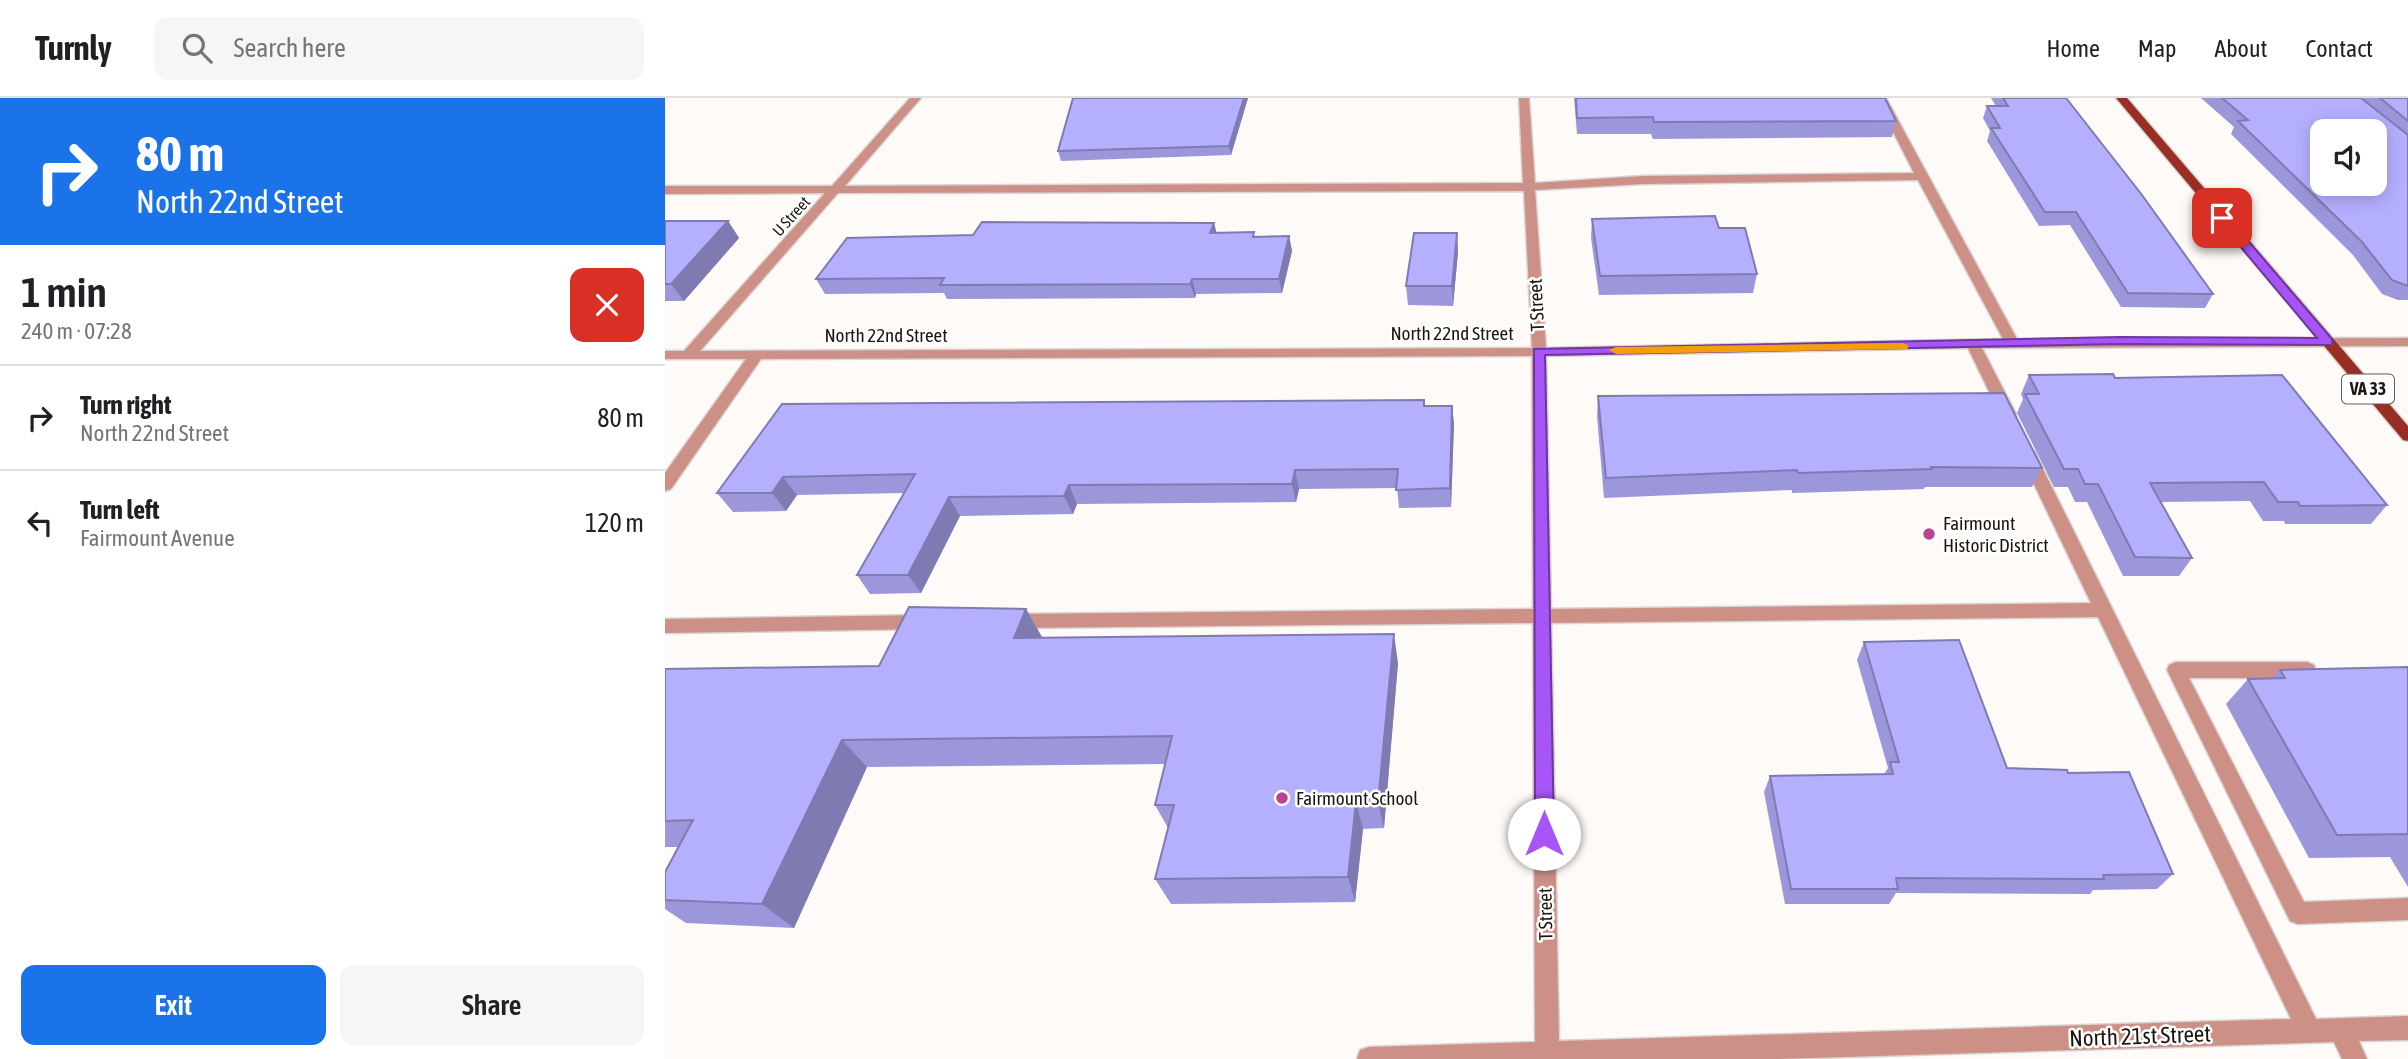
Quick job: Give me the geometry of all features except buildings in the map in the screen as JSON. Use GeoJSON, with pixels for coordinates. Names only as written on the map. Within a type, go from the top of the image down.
{"type":"FeatureCollection","features":[{"type":"Feature","properties":{"kind":"main road","name":"VA 33"},"geometry":{"type":"LineString","coordinates":[[2121,98],[2408,436]]}},
{"type":"Feature","properties":{"kind":"street","name":"U Street"},"geometry":{"type":"LineString","coordinates":[[689,355],[916,98]]}},
{"type":"Feature","properties":{"kind":"street","name":"T Street"},"geometry":{"type":"LineString","coordinates":[[1524,98],[1539,352],[1547,1057]]}},
{"type":"Feature","properties":{"kind":"street"},"geometry":{"type":"LineString","coordinates":[[1881,98],[2013,344]]}},
{"type":"Feature","properties":{"kind":"street"},"geometry":{"type":"LineString","coordinates":[[665,190],[1529,187],[1643,180],[1922,176]]}},
{"type":"Feature","properties":{"kind":"street","name":"North 22nd Street"},"geometry":{"type":"LineString","coordinates":[[665,355],[1539,352],[2119,341],[2408,342]]}},
{"type":"Feature","properties":{"kind":"street"},"geometry":{"type":"LineString","coordinates":[[1974,345],[2309,1031]]}},
{"type":"Feature","properties":{"kind":"street"},"geometry":{"type":"LineString","coordinates":[[665,485],[757,354]]}},
{"type":"Feature","properties":{"kind":"street"},"geometry":{"type":"LineString","coordinates":[[996,621],[2103,610]]}},
{"type":"Feature","properties":{"kind":"street"},"geometry":{"type":"LineString","coordinates":[[665,626],[941,622]]}},
{"type":"Feature","properties":{"kind":"street"},"geometry":{"type":"LineString","coordinates":[[2326,670],[2176,670],[2298,913],[2408,909]]}},
{"type":"Feature","properties":{"kind":"street","name":"North 21st Street"},"geometry":{"type":"LineString","coordinates":[[1369,1059],[1547,1057],[2408,1028]]}},
{"type":"Feature","properties":{"kind":"street"},"geometry":{"type":"LineString","coordinates":[[2341,1030],[2355,1059]]}},
{"type":"Feature","properties":{"kind":"slow traffic"},"geometry":{"type":"LineString","coordinates":[[1616,350],[1903,346]]}},
{"type":"Feature","properties":{"kind":"place","name":"Fairmount Historic District"},"geometry":{"type":"Point","coordinates":[1929,534]}},
{"type":"Feature","properties":{"kind":"place","name":"Fairmount School"},"geometry":{"type":"Point","coordinates":[1282,798]}},
{"type":"Feature","properties":{"kind":"route"},"geometry":{"type":"LineString","coordinates":[[1544,834],[1539,352],[2119,341],[2327,342],[2222,218]]}}]}
